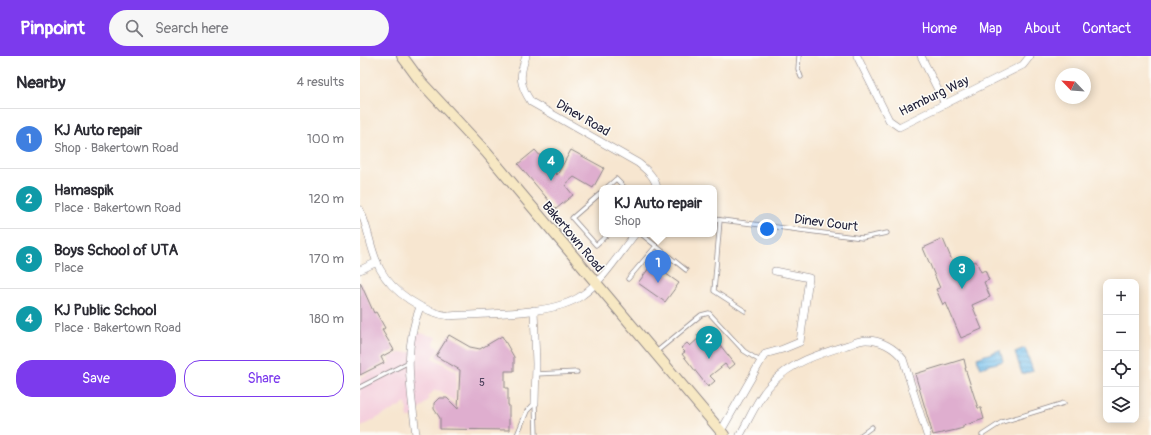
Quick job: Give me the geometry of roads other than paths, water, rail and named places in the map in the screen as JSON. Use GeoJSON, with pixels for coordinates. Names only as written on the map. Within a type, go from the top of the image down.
{"type":"FeatureCollection","features":[{"type":"Feature","properties":{"kind":"street","name":"Bakertown Road"},"geometry":{"type":"LineString","coordinates":[[402,56],[421,82],[486,152],[723,433]]}},
{"type":"Feature","properties":{"kind":"street","name":"Dinev Road"},"geometry":{"type":"LineString","coordinates":[[526,56],[521,72],[522,88],[531,102],[638,163],[649,172],[656,185]]}},
{"type":"Feature","properties":{"kind":"street","name":"Hamburg Way"},"geometry":{"type":"LineString","coordinates":[[857,56],[892,123],[899,127],[1023,65],[1030,56]]}},
{"type":"Feature","properties":{"kind":"street"},"geometry":{"type":"LineString","coordinates":[[921,56],[945,104]]}},
{"type":"Feature","properties":{"kind":"street"},"geometry":{"type":"LineString","coordinates":[[360,210],[366,224],[377,262],[389,282],[420,307],[440,315],[450,316],[534,310],[569,302],[581,295],[595,283],[633,237]]}},
{"type":"Feature","properties":{"kind":"street"},"geometry":{"type":"LineString","coordinates":[[360,270],[377,262]]}},
{"type":"Feature","properties":{"kind":"street"},"geometry":{"type":"LineString","coordinates":[[723,433],[765,354],[783,350],[800,342],[809,278],[775,271]]}},
{"type":"Feature","properties":{"kind":"street"},"geometry":{"type":"LineString","coordinates":[[416,435],[409,362],[409,344],[413,324],[420,307]]}},
{"type":"Feature","properties":{"kind":"street"},"geometry":{"type":"LineString","coordinates":[[534,310],[536,403]]}},
{"type":"Feature","properties":{"kind":"street"},"geometry":{"type":"LineString","coordinates":[[740,435],[763,394],[772,383],[790,368],[826,351],[864,340],[888,346],[898,352],[903,359],[927,435]]}},
{"type":"Feature","properties":{"kind":"lane"},"geometry":{"type":"LineString","coordinates":[[799,56],[798,69],[801,77]]}},
{"type":"Feature","properties":{"kind":"lane"},"geometry":{"type":"LineString","coordinates":[[609,185],[616,179],[622,185]]}},
{"type":"Feature","properties":{"kind":"lane"},"geometry":{"type":"LineString","coordinates":[[599,195],[572,218],[596,245],[605,237]]}},
{"type":"Feature","properties":{"kind":"lane","name":"Dinev Court"},"geometry":{"type":"LineString","coordinates":[[717,220],[862,238],[887,233]]}},
{"type":"Feature","properties":{"kind":"lane"},"geometry":{"type":"LineString","coordinates":[[720,220],[714,291],[745,311]]}},
{"type":"Feature","properties":{"kind":"lane"},"geometry":{"type":"LineString","coordinates":[[645,237],[686,270]]}},
{"type":"Feature","properties":{"kind":"lane"},"geometry":{"type":"LineString","coordinates":[[628,279],[656,246]]}},
{"type":"Feature","properties":{"kind":"lane"},"geometry":{"type":"LineString","coordinates":[[655,353],[701,315],[709,313],[744,351],[760,361]]}},
{"type":"Feature","properties":{"kind":"lane"},"geometry":{"type":"LineString","coordinates":[[360,387],[409,362]]}},
{"type":"Feature","properties":{"kind":"lane"},"geometry":{"type":"LineString","coordinates":[[536,374],[577,372]]}},
{"type":"Feature","properties":{"kind":"lane"},"geometry":{"type":"LineString","coordinates":[[517,435],[527,411],[536,403]]}},
{"type":"Feature","properties":{"kind":"lane"},"geometry":{"type":"LineString","coordinates":[[536,403],[536,435]]}},
{"type":"Feature","properties":{"kind":"lane"},"geometry":{"type":"LineString","coordinates":[[982,435],[1002,422],[1064,403]]}},
{"type":"Feature","properties":{"kind":"lane"},"geometry":{"type":"LineString","coordinates":[[861,435],[872,427]]}},
{"type":"Feature","properties":{"kind":"water"},"geometry":{"type":"Polygon","coordinates":[[[1025,348],[1033,371],[1022,374],[1015,352],[1025,348]]]}},
{"type":"Feature","properties":{"kind":"water"},"geometry":{"type":"Polygon","coordinates":[[[1000,350],[1003,361],[980,368],[977,358],[1000,350]]]}},
{"type":"Feature","properties":{"kind":"place","name":"KJ Public School"},"geometry":{"type":"Point","coordinates":[551,181]}},
{"type":"Feature","properties":{"kind":"place","name":"KJ Auto repair"},"geometry":{"type":"Point","coordinates":[658,283]}},
{"type":"Feature","properties":{"kind":"place","name":"Boys School of UTA"},"geometry":{"type":"Point","coordinates":[962,289]}},
{"type":"Feature","properties":{"kind":"place","name":"Hamaspik"},"geometry":{"type":"Point","coordinates":[709,359]}}]}
